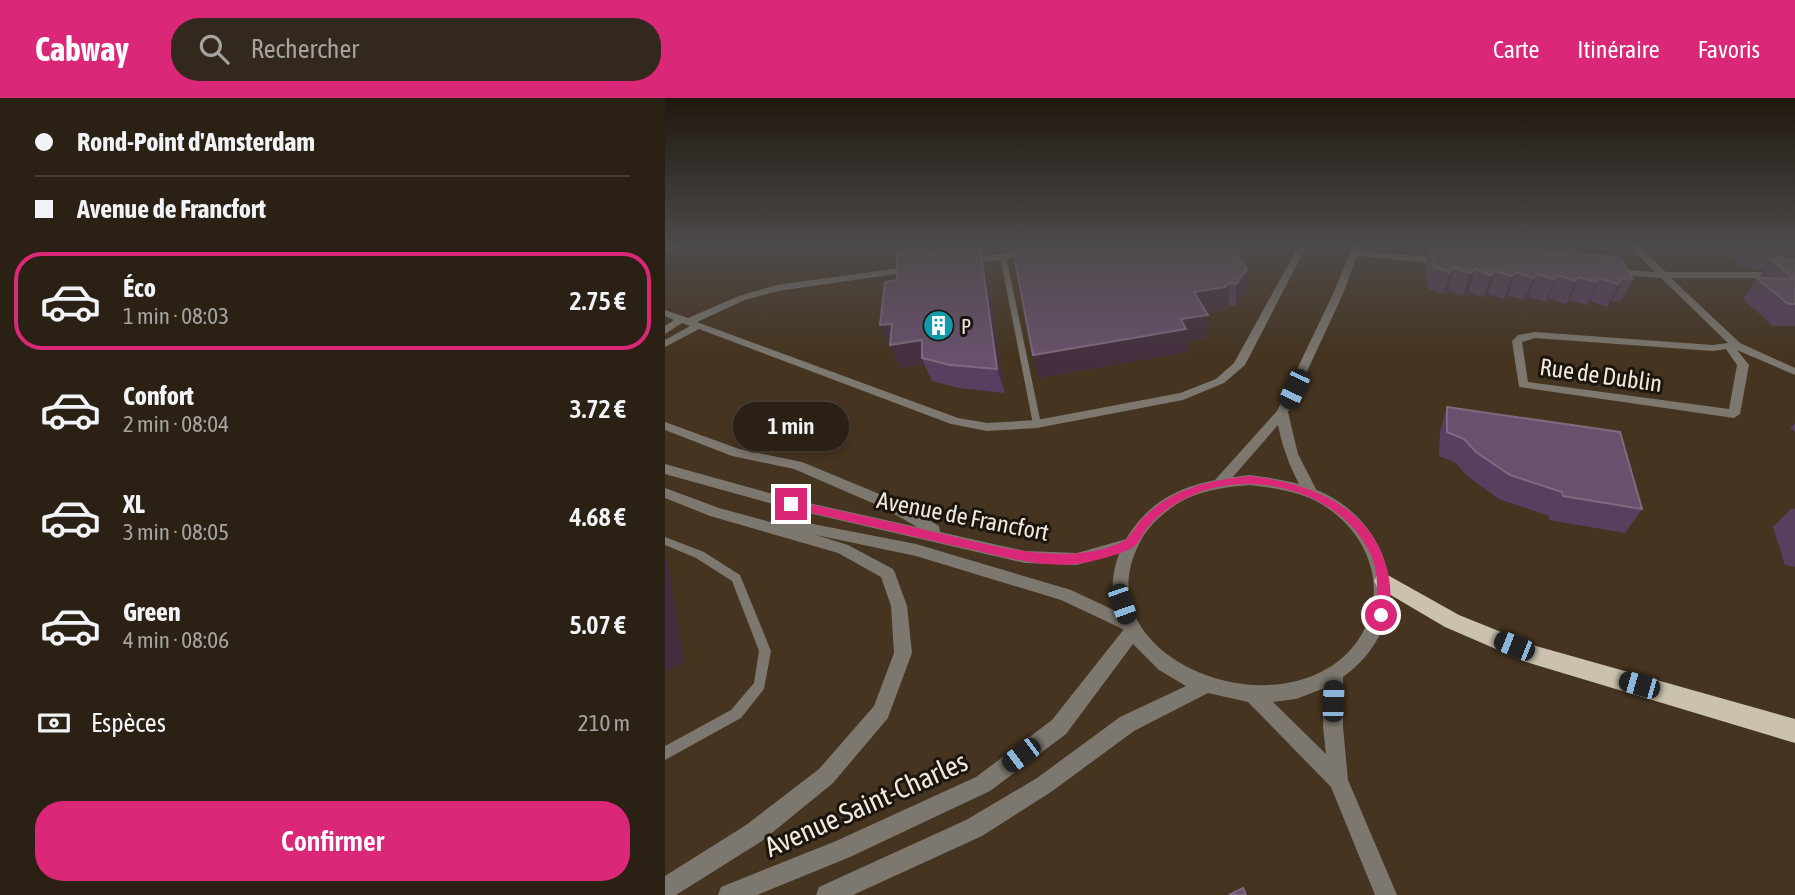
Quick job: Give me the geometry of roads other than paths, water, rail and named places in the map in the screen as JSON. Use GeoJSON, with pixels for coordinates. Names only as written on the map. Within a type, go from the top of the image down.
{"type":"FeatureCollection","features":[{"type":"Feature","properties":{"kind":"main road"},"geometry":{"type":"LineString","coordinates":[[1384,582],[1452,621],[1534,655],[1795,731]]}},
{"type":"Feature","properties":{"kind":"street"},"geometry":{"type":"LineString","coordinates":[[665,331],[742,298],[777,288],[819,282]]}},
{"type":"Feature","properties":{"kind":"street"},"geometry":{"type":"LineString","coordinates":[[665,313],[955,421],[987,427],[1037,424],[1183,396],[1220,382],[1239,365],[1284,282]]}},
{"type":"Feature","properties":{"kind":"street"},"geometry":{"type":"LineString","coordinates":[[1220,483],[1282,412],[1343,282]]}},
{"type":"Feature","properties":{"kind":"street"},"geometry":{"type":"LineString","coordinates":[[1670,282],[1733,346],[1795,372]]}},
{"type":"Feature","properties":{"kind":"street"},"geometry":{"type":"LineString","coordinates":[[665,344],[689,322]]}},
{"type":"Feature","properties":{"kind":"street","name":"Rue de Dublin"},"geometry":{"type":"LineString","coordinates":[[1535,335],[1713,348],[1733,346],[1743,365],[1734,414],[1523,386],[1517,341],[1535,335]]}},
{"type":"Feature","properties":{"kind":"street"},"geometry":{"type":"LineString","coordinates":[[1282,412],[1291,460],[1311,493]]}},
{"type":"Feature","properties":{"kind":"street"},"geometry":{"type":"LineString","coordinates":[[665,426],[737,453],[808,469],[889,504],[944,536]]}},
{"type":"Feature","properties":{"kind":"street","name":"Avenue de Francfort"},"geometry":{"type":"LineString","coordinates":[[665,469],[791,504],[1025,556],[1077,559],[1130,544]]}},
{"type":"Feature","properties":{"kind":"street"},"geometry":{"type":"LineString","coordinates":[[1251,480],[1281,484],[1311,493],[1338,508],[1360,528],[1377,553],[1384,582],[1381,615],[1365,648],[1334,675],[1297,690],[1254,696],[1202,687],[1161,664],[1131,628],[1122,604],[1122,563],[1130,544],[1146,522],[1167,504],[1192,491],[1220,483],[1251,480]]}},
{"type":"Feature","properties":{"kind":"street"},"geometry":{"type":"LineString","coordinates":[[665,491],[715,513],[843,549],[887,573],[899,606],[903,653],[881,712],[826,776],[754,833],[665,889]]}},
{"type":"Feature","properties":{"kind":"street","name":"Avenue de Francfort"},"geometry":{"type":"LineString","coordinates":[[665,491],[773,521],[916,550],[1065,595],[1131,628]]}},
{"type":"Feature","properties":{"kind":"street","name":"Avenue Saint-Charles"},"geometry":{"type":"LineString","coordinates":[[729,895],[842,849],[983,784],[1059,727],[1131,628]]}},
{"type":"Feature","properties":{"kind":"street"},"geometry":{"type":"LineString","coordinates":[[1334,675],[1333,727],[1338,780],[1386,895]]}},
{"type":"Feature","properties":{"kind":"street"},"geometry":{"type":"LineString","coordinates":[[827,895],[974,828],[1044,785],[1127,724],[1202,687]]}},
{"type":"Feature","properties":{"kind":"street"},"geometry":{"type":"LineString","coordinates":[[1254,696],[1338,780]]}},
{"type":"Feature","properties":{"kind":"lane"},"geometry":{"type":"LineString","coordinates":[[1008,282],[1037,424]]}},
{"type":"Feature","properties":{"kind":"lane"},"geometry":{"type":"LineString","coordinates":[[665,541],[700,555],[736,578],[765,650],[760,685],[736,714],[665,753]]}},
{"type":"Feature","properties":{"kind":"place","name":"P"},"geometry":{"type":"Point","coordinates":[938,326]}}]}
